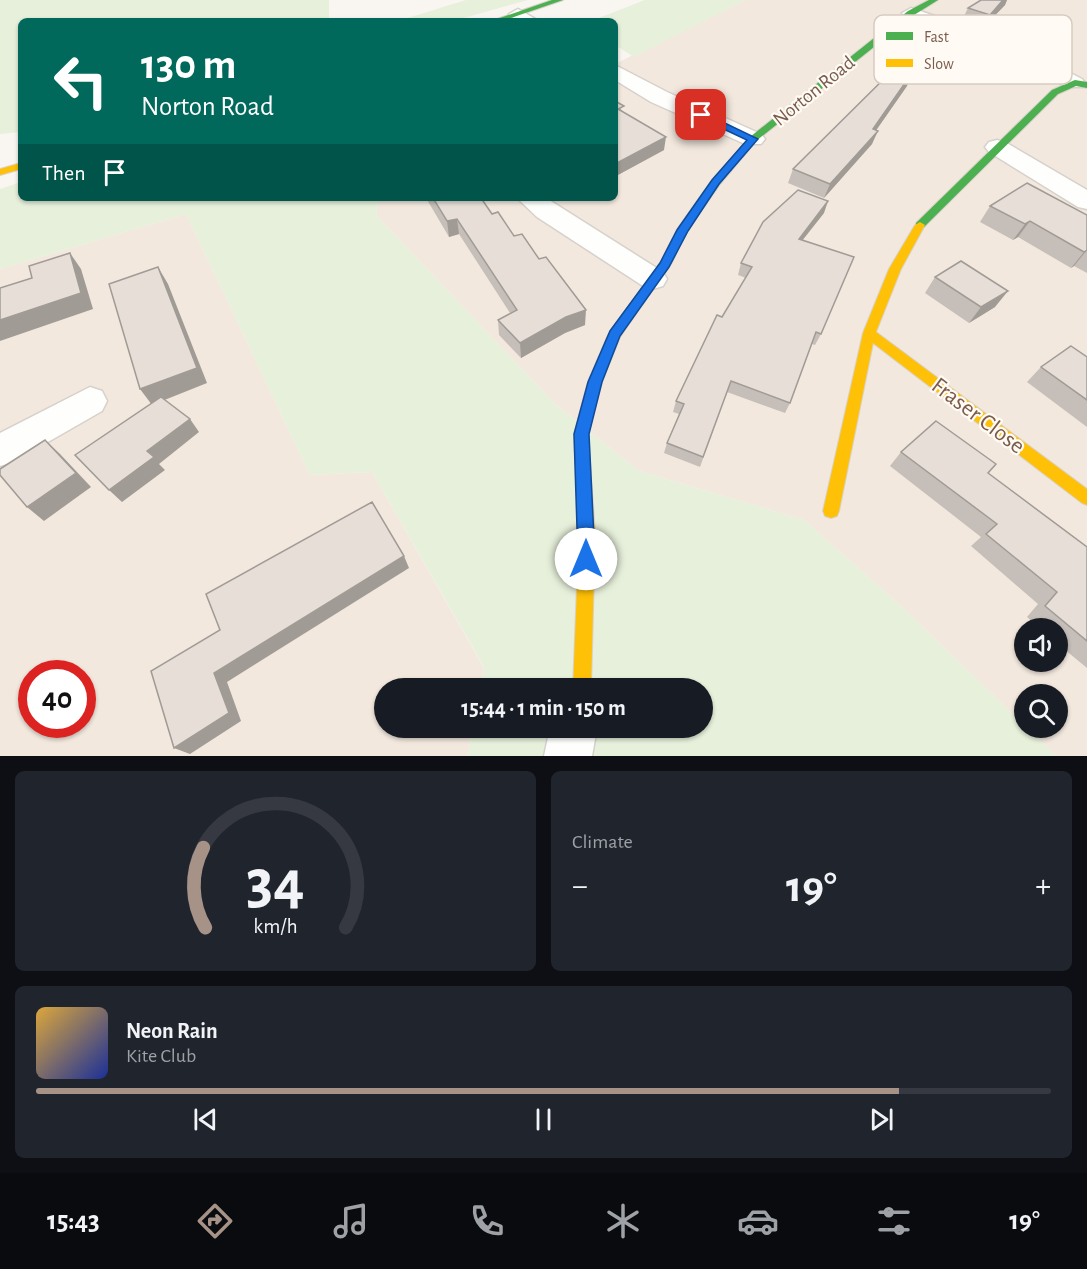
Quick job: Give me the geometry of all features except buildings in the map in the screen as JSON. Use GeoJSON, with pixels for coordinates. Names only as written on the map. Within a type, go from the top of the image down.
{"type":"FeatureCollection","features":[{"type":"Feature","properties":{"kind":"street"},"geometry":{"type":"LineString","coordinates":[[524,17],[559,0]]}},
{"type":"Feature","properties":{"kind":"street","name":"Norton Road"},"geometry":{"type":"LineString","coordinates":[[908,15],[934,0]]}},
{"type":"Feature","properties":{"kind":"street"},"geometry":{"type":"LineString","coordinates":[[911,13],[917,15]]}},
{"type":"Feature","properties":{"kind":"street","name":"Norton Road"},"geometry":{"type":"LineString","coordinates":[[582,678],[587,535],[581,434],[595,382],[614,335],[665,264],[682,230],[716,182],[753,139],[874,43]]}},
{"type":"Feature","properties":{"kind":"street","name":"Norton Road"},"geometry":{"type":"LineString","coordinates":[[618,73],[659,97],[753,139]]}},
{"type":"Feature","properties":{"kind":"street"},"geometry":{"type":"LineString","coordinates":[[831,512],[870,333],[896,269],[921,224],[1055,92],[1081,84]]}},
{"type":"Feature","properties":{"kind":"street"},"geometry":{"type":"LineString","coordinates":[[997,147],[1087,201]]}},
{"type":"Feature","properties":{"kind":"street"},"geometry":{"type":"LineString","coordinates":[[0,172],[18,167]]}},
{"type":"Feature","properties":{"kind":"street"},"geometry":{"type":"LineString","coordinates":[[534,201],[653,279]]}},
{"type":"Feature","properties":{"kind":"street","name":"Fraser Close"},"geometry":{"type":"LineString","coordinates":[[870,333],[1087,498]]}},
{"type":"Feature","properties":{"kind":"street"},"geometry":{"type":"LineString","coordinates":[[0,451],[90,401]]}},
{"type":"Feature","properties":{"kind":"street"},"geometry":{"type":"LineString","coordinates":[[568,756],[572,738]]}},
{"type":"Feature","properties":{"kind":"shaded area"},"geometry":{"type":"Polygon","coordinates":[[[745,0],[1087,0],[1087,756],[1056,756],[1037,738],[1068,738],[1068,684],[1014,684],[1014,715],[901,606],[804,520],[639,471],[555,404],[376,215],[378,201],[618,201],[618,63],[745,0]]]}},
{"type":"Feature","properties":{"kind":"shaded area"},"geometry":{"type":"Polygon","coordinates":[[[186,214],[310,475],[372,472],[484,668],[482,678],[374,678],[374,738],[471,738],[467,756],[0,756],[0,269],[186,214]]]}},
{"type":"Feature","properties":{"kind":"green space"},"geometry":{"type":"Polygon","coordinates":[[[0,0],[329,0],[329,18],[18,18],[18,132],[0,134],[0,0]]]}},
{"type":"Feature","properties":{"kind":"green space"},"geometry":{"type":"Polygon","coordinates":[[[466,0],[528,0],[464,18],[408,18],[466,0]]]}},
{"type":"Feature","properties":{"kind":"green space"},"geometry":{"type":"Polygon","coordinates":[[[645,0],[745,0],[634,57],[618,47],[618,18],[599,18],[645,0]]]}},
{"type":"Feature","properties":{"kind":"green space"},"geometry":{"type":"Polygon","coordinates":[[[18,183],[18,201],[378,201],[376,215],[555,404],[639,471],[804,520],[901,606],[1014,715],[1014,738],[1037,738],[1056,756],[467,756],[471,738],[713,738],[713,678],[482,678],[484,667],[372,472],[310,475],[186,214],[0,269],[0,189],[18,183]]]}},
{"type":"Feature","properties":{"kind":"traffic: fast"},"geometry":{"type":"LineString","coordinates":[[504,18],[559,0]]}},
{"type":"Feature","properties":{"kind":"traffic: fast"},"geometry":{"type":"LineString","coordinates":[[908,15],[934,0]]}},
{"type":"Feature","properties":{"kind":"traffic: fast"},"geometry":{"type":"LineString","coordinates":[[638,302],[665,264],[682,230],[716,182],[753,139],[874,43]]}},
{"type":"Feature","properties":{"kind":"traffic: fast"},"geometry":{"type":"LineString","coordinates":[[920,225],[1055,92],[1075,83],[1087,85]]}},
{"type":"Feature","properties":{"kind":"traffic: slow"},"geometry":{"type":"LineString","coordinates":[[0,172],[18,167]]}},
{"type":"Feature","properties":{"kind":"traffic: slow"},"geometry":{"type":"LineString","coordinates":[[831,511],[869,333],[895,269],[920,225]]}},
{"type":"Feature","properties":{"kind":"traffic: slow"},"geometry":{"type":"LineString","coordinates":[[582,678],[587,535],[581,434],[595,382],[614,335],[638,302]]}},
{"type":"Feature","properties":{"kind":"traffic: slow"},"geometry":{"type":"LineString","coordinates":[[869,333],[1087,498]]}},
{"type":"Feature","properties":{"kind":"route"},"geometry":{"type":"LineString","coordinates":[[586,559],[587,535],[581,434],[595,382],[614,335],[665,264],[682,230],[716,182],[753,139],[701,115]]}}]}
